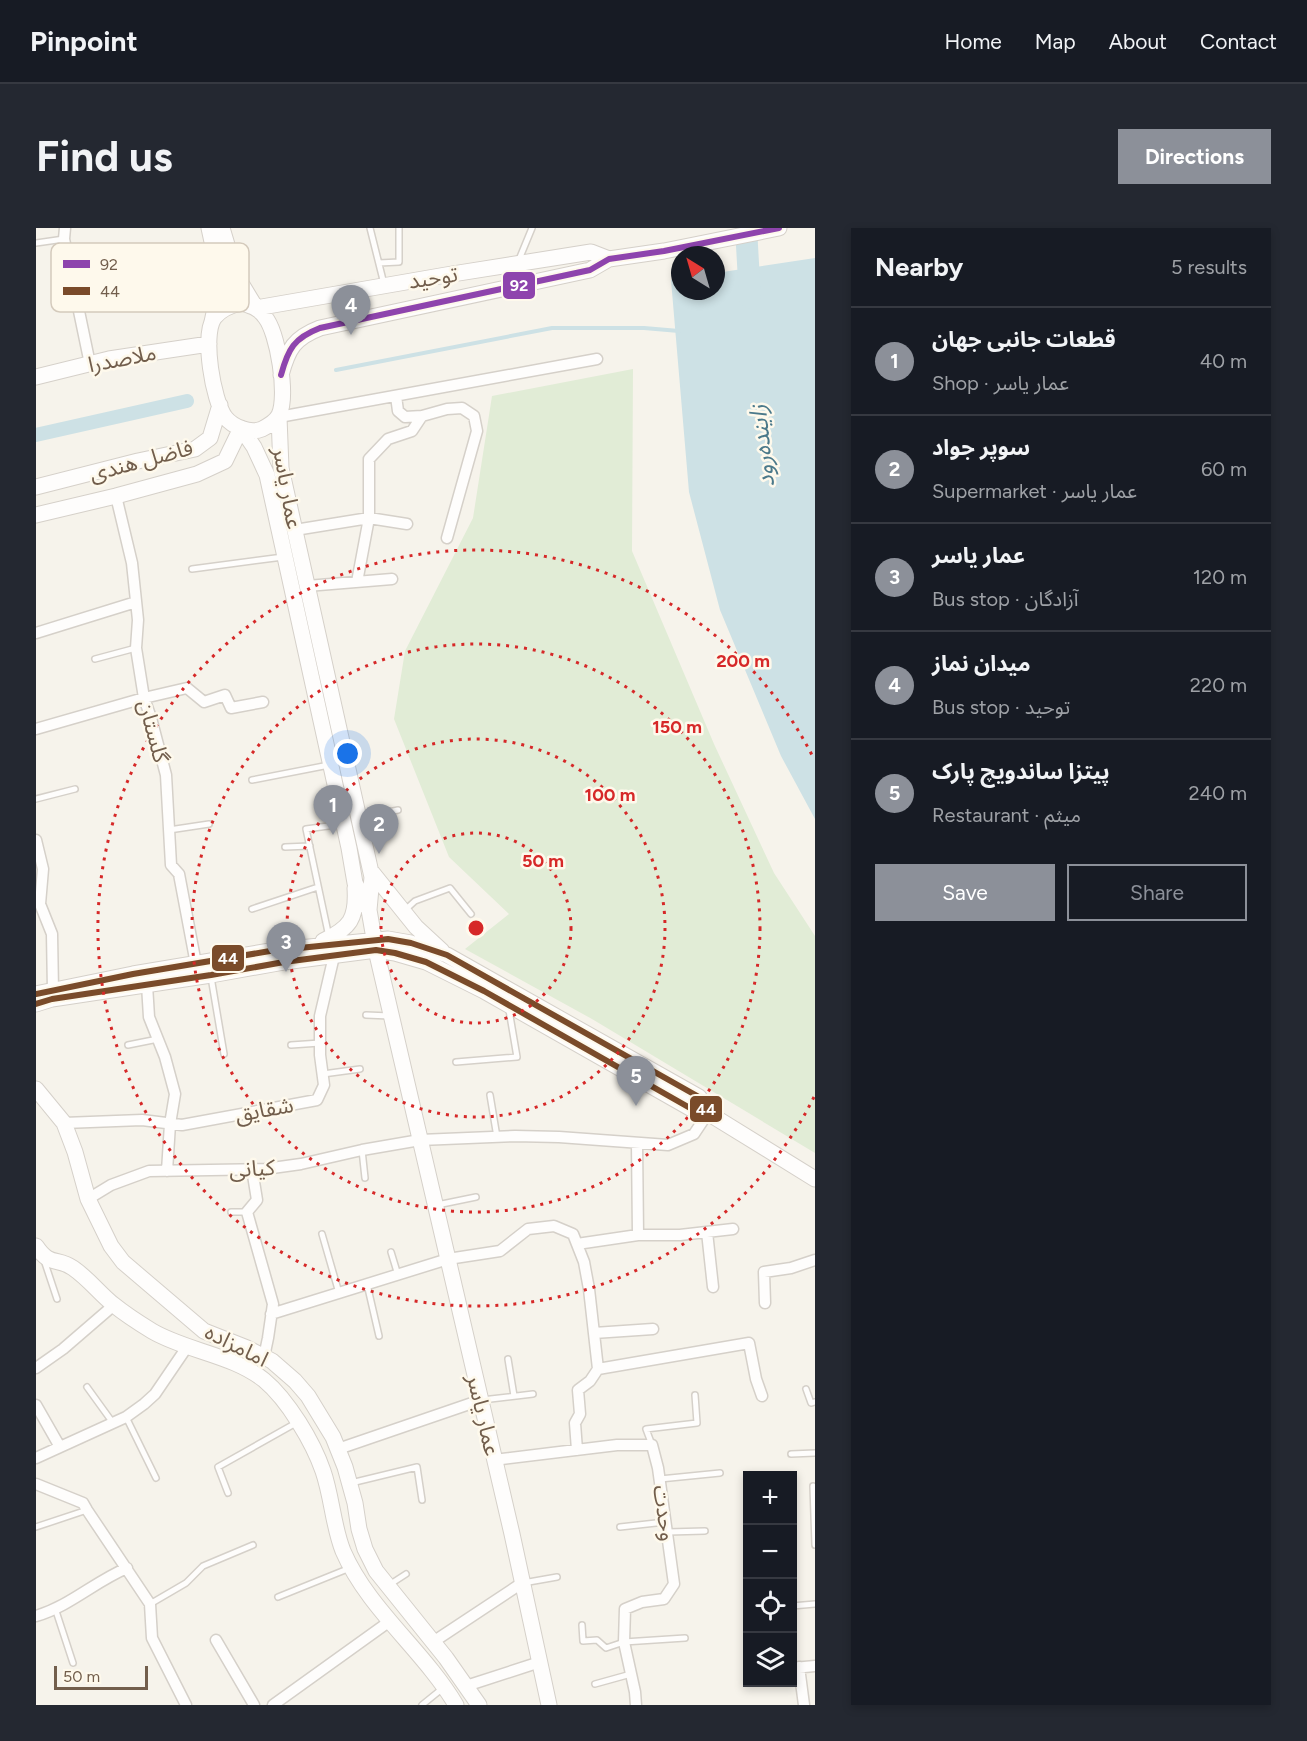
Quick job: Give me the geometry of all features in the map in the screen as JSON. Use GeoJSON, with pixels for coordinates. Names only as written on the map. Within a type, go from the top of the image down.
{"type":"FeatureCollection","features":[{"type":"Feature","properties":{"kind":"main road"},"geometry":{"type":"LineString","coordinates":[[209,228],[213,243]]}},
{"type":"Feature","properties":{"kind":"main road"},"geometry":{"type":"LineString","coordinates":[[222,228],[226,243]]}},
{"type":"Feature","properties":{"kind":"main road","name":"توحید"},"geometry":{"type":"LineString","coordinates":[[281,375],[286,359],[303,334],[320,328],[590,270],[609,259],[779,228]]}},
{"type":"Feature","properties":{"kind":"main road","name":"توحید"},"geometry":{"type":"LineString","coordinates":[[256,308],[591,252],[609,259]]}},
{"type":"Feature","properties":{"kind":"main road"},"geometry":{"type":"LineString","coordinates":[[214,312],[208,354],[220,405],[225,416],[235,426],[256,431],[279,417],[283,393],[272,329],[249,296]]}},
{"type":"Feature","properties":{"kind":"main road"},"geometry":{"type":"LineString","coordinates":[[249,306],[256,308]]}},
{"type":"Feature","properties":{"kind":"main road"},"geometry":{"type":"LineString","coordinates":[[211,328],[214,319],[221,312]]}},
{"type":"Feature","properties":{"kind":"main road","name":"ملاصدرا"},"geometry":{"type":"LineString","coordinates":[[36,377],[109,359],[209,344]]}},
{"type":"Feature","properties":{"kind":"main road","name":"فاضل هندی"},"geometry":{"type":"LineString","coordinates":[[36,487],[195,449],[210,438],[220,405]]}},
{"type":"Feature","properties":{"kind":"main road","name":"عمار یاسر"},"geometry":{"type":"LineString","coordinates":[[279,417],[282,468],[307,586],[351,821],[355,883],[369,910]]}},
{"type":"Feature","properties":{"kind":"main road"},"geometry":{"type":"LineString","coordinates":[[36,515],[197,474],[225,461],[241,428]]}},
{"type":"Feature","properties":{"kind":"main road","name":"عمار یاسر"},"geometry":{"type":"LineString","coordinates":[[241,428],[254,447],[267,475],[331,765],[372,877],[369,910],[375,944],[549,1705]]}},
{"type":"Feature","properties":{"kind":"main road"},"geometry":{"type":"LineString","coordinates":[[370,870],[416,927],[447,955]]}},
{"type":"Feature","properties":{"kind":"main road"},"geometry":{"type":"LineString","coordinates":[[309,947],[340,933],[350,924],[355,912],[355,883]]}},
{"type":"Feature","properties":{"kind":"main road"},"geometry":{"type":"LineString","coordinates":[[36,1004],[52,999],[334,956],[388,939],[411,943],[447,955],[699,1097],[708,1113]]}},
{"type":"Feature","properties":{"kind":"main road"},"geometry":{"type":"LineString","coordinates":[[36,994],[270,951],[375,944],[395,953],[426,962],[508,1005],[690,1108],[708,1113],[815,1179]]}},
{"type":"Feature","properties":{"kind":"main road","name":"امامزاده"},"geometry":{"type":"LineString","coordinates":[[36,1089],[64,1123],[88,1199],[111,1246],[123,1262],[204,1331],[272,1360],[308,1396],[338,1449],[356,1503],[359,1528],[365,1549],[376,1571],[433,1642],[478,1705]]}},
{"type":"Feature","properties":{"kind":"main road","name":"امامزاده"},"geometry":{"type":"LineString","coordinates":[[39,1251],[50,1261],[71,1266],[114,1305],[152,1331],[187,1347],[232,1363],[264,1380],[276,1392],[298,1422],[323,1471],[340,1541],[351,1567],[372,1599],[445,1687],[456,1705]]}},
{"type":"Feature","properties":{"kind":"street"},"geometry":{"type":"LineString","coordinates":[[80,312],[90,364]]}},
{"type":"Feature","properties":{"kind":"street"},"geometry":{"type":"LineString","coordinates":[[279,417],[597,359]]}},
{"type":"Feature","properties":{"kind":"street"},"geometry":{"type":"LineString","coordinates":[[396,396],[398,411],[405,417],[462,408],[474,416],[477,431],[447,538]]}},
{"type":"Feature","properties":{"kind":"street"},"geometry":{"type":"LineString","coordinates":[[357,582],[369,518],[369,459],[388,440],[412,430],[422,416]]}},
{"type":"Feature","properties":{"kind":"street","name":"گلستان"},"geometry":{"type":"LineString","coordinates":[[116,496],[132,563],[138,620],[136,648],[144,698],[166,775],[171,865],[179,874],[196,964]]}},
{"type":"Feature","properties":{"kind":"street"},"geometry":{"type":"LineString","coordinates":[[295,530],[369,518],[407,524]]}},
{"type":"Feature","properties":{"kind":"street"},"geometry":{"type":"LineString","coordinates":[[307,586],[392,579]]}},
{"type":"Feature","properties":{"kind":"street"},"geometry":{"type":"LineString","coordinates":[[36,633],[136,602]]}},
{"type":"Feature","properties":{"kind":"street"},"geometry":{"type":"LineString","coordinates":[[36,729],[187,688],[204,702],[225,696],[231,708],[263,702]]}},
{"type":"Feature","properties":{"kind":"street"},"geometry":{"type":"LineString","coordinates":[[36,840],[38,859],[43,869],[40,904],[52,934],[53,991]]}},
{"type":"Feature","properties":{"kind":"street","name":"شقایق"},"geometry":{"type":"LineString","coordinates":[[64,1123],[142,1120],[182,1125],[317,1100],[324,1084],[320,1016],[334,956]]}},
{"type":"Feature","properties":{"kind":"street"},"geometry":{"type":"LineString","coordinates":[[147,985],[149,1017],[165,1057],[175,1094],[170,1124],[168,1171]]}},
{"type":"Feature","properties":{"kind":"street","name":"کیانی"},"geometry":{"type":"LineString","coordinates":[[88,1199],[111,1185],[149,1172],[252,1169],[301,1164],[420,1140],[559,1137],[668,1145],[694,1134],[708,1113]]}},
{"type":"Feature","properties":{"kind":"street"},"geometry":{"type":"LineString","coordinates":[[638,1143],[638,1235]]}},
{"type":"Feature","properties":{"kind":"street"},"geometry":{"type":"LineString","coordinates":[[252,1169],[257,1200],[247,1212],[273,1304],[264,1357]]}},
{"type":"Feature","properties":{"kind":"street"},"geometry":{"type":"LineString","coordinates":[[270,1314],[448,1259],[500,1251],[528,1229],[554,1226],[573,1233],[584,1262],[589,1289],[598,1370],[590,1381],[578,1390],[580,1414],[574,1423],[577,1450]]}},
{"type":"Feature","properties":{"kind":"street"},"geometry":{"type":"LineString","coordinates":[[577,1244],[638,1235],[680,1235],[733,1229]]}},
{"type":"Feature","properties":{"kind":"street"},"geometry":{"type":"LineString","coordinates":[[707,1232],[713,1287]]}},
{"type":"Feature","properties":{"kind":"street"},"geometry":{"type":"LineString","coordinates":[[765,1303],[764,1272],[791,1268],[815,1260]]}},
{"type":"Feature","properties":{"kind":"street"},"geometry":{"type":"LineString","coordinates":[[36,1368],[63,1349],[114,1305]]}},
{"type":"Feature","properties":{"kind":"street"},"geometry":{"type":"LineString","coordinates":[[594,1333],[652,1329]]}},
{"type":"Feature","properties":{"kind":"street"},"geometry":{"type":"LineString","coordinates":[[598,1370],[749,1343],[762,1396]]}},
{"type":"Feature","properties":{"kind":"street"},"geometry":{"type":"LineString","coordinates":[[36,1458],[126,1417],[155,1394],[187,1347]]}},
{"type":"Feature","properties":{"kind":"street"},"geometry":{"type":"LineString","coordinates":[[338,1449],[480,1400]]}},
{"type":"Feature","properties":{"kind":"street"},"geometry":{"type":"LineString","coordinates":[[36,1406],[60,1447]]}},
{"type":"Feature","properties":{"kind":"street"},"geometry":{"type":"LineString","coordinates":[[494,1460],[617,1445],[652,1445]]}},
{"type":"Feature","properties":{"kind":"street","name":"وحدت"},"geometry":{"type":"LineString","coordinates":[[636,1705],[624,1642],[625,1609],[642,1602],[664,1599],[674,1584],[660,1479],[652,1445]]}},
{"type":"Feature","properties":{"kind":"street"},"geometry":{"type":"LineString","coordinates":[[36,1484],[83,1503],[150,1604],[152,1638],[186,1705]]}},
{"type":"Feature","properties":{"kind":"street"},"geometry":{"type":"LineString","coordinates":[[36,1616],[72,1601],[107,1576],[127,1568]]}},
{"type":"Feature","properties":{"kind":"street"},"geometry":{"type":"LineString","coordinates":[[433,1642],[522,1583]]}},
{"type":"Feature","properties":{"kind":"street"},"geometry":{"type":"LineString","coordinates":[[273,1705],[390,1621]]}},
{"type":"Feature","properties":{"kind":"street"},"geometry":{"type":"LineString","coordinates":[[216,1640],[254,1705]]}},
{"type":"Feature","properties":{"kind":"street"},"geometry":{"type":"LineString","coordinates":[[466,1686],[540,1662]]}},
{"type":"Feature","properties":{"kind":"street"},"geometry":{"type":"LineString","coordinates":[[797,1667],[815,1666]]}},
{"type":"Feature","properties":{"kind":"street"},"geometry":{"type":"LineString","coordinates":[[797,1672],[804,1705]]}},
{"type":"Feature","properties":{"kind":"lane"},"geometry":{"type":"LineString","coordinates":[[370,228],[385,285]]}},
{"type":"Feature","properties":{"kind":"lane"},"geometry":{"type":"LineString","coordinates":[[379,263],[399,262],[399,228]]}},
{"type":"Feature","properties":{"kind":"lane"},"geometry":{"type":"LineString","coordinates":[[517,264],[532,228]]}},
{"type":"Feature","properties":{"kind":"lane"},"geometry":{"type":"LineString","coordinates":[[36,243],[65,234]]}},
{"type":"Feature","properties":{"kind":"lane"},"geometry":{"type":"LineString","coordinates":[[192,569],[285,556]]}},
{"type":"Feature","properties":{"kind":"lane"},"geometry":{"type":"LineString","coordinates":[[95,659],[136,648]]}},
{"type":"Feature","properties":{"kind":"lane"},"geometry":{"type":"LineString","coordinates":[[252,780],[331,765]]}},
{"type":"Feature","properties":{"kind":"lane"},"geometry":{"type":"LineString","coordinates":[[36,799],[75,789]]}},
{"type":"Feature","properties":{"kind":"lane"},"geometry":{"type":"LineString","coordinates":[[329,938],[306,829],[398,810]]}},
{"type":"Feature","properties":{"kind":"lane"},"geometry":{"type":"LineString","coordinates":[[169,830],[209,824]]}},
{"type":"Feature","properties":{"kind":"lane"},"geometry":{"type":"LineString","coordinates":[[285,847],[309,846]]}},
{"type":"Feature","properties":{"kind":"lane"},"geometry":{"type":"LineString","coordinates":[[252,909],[318,887]]}},
{"type":"Feature","properties":{"kind":"lane"},"geometry":{"type":"LineString","coordinates":[[403,912],[415,901],[450,888],[471,914]]}},
{"type":"Feature","properties":{"kind":"lane"},"geometry":{"type":"LineString","coordinates":[[211,975],[224,1054]]}},
{"type":"Feature","properties":{"kind":"lane"},"geometry":{"type":"LineString","coordinates":[[456,1062],[517,1057],[508,1005]]}},
{"type":"Feature","properties":{"kind":"lane"},"geometry":{"type":"LineString","coordinates":[[366,1015],[392,1017]]}},
{"type":"Feature","properties":{"kind":"lane"},"geometry":{"type":"LineString","coordinates":[[128,1045],[158,1039]]}},
{"type":"Feature","properties":{"kind":"lane"},"geometry":{"type":"LineString","coordinates":[[291,1045],[320,1043]]}},
{"type":"Feature","properties":{"kind":"lane"},"geometry":{"type":"LineString","coordinates":[[323,1074],[360,1070]]}},
{"type":"Feature","properties":{"kind":"lane"},"geometry":{"type":"LineString","coordinates":[[490,1095],[497,1137]]}},
{"type":"Feature","properties":{"kind":"lane"},"geometry":{"type":"LineString","coordinates":[[362,1150],[365,1178]]}},
{"type":"Feature","properties":{"kind":"lane"},"geometry":{"type":"LineString","coordinates":[[435,1206],[476,1197]]}},
{"type":"Feature","properties":{"kind":"lane"},"geometry":{"type":"LineString","coordinates":[[231,1212],[247,1212]]}},
{"type":"Feature","properties":{"kind":"lane"},"geometry":{"type":"LineString","coordinates":[[322,1234],[339,1293]]}},
{"type":"Feature","properties":{"kind":"lane"},"geometry":{"type":"LineString","coordinates":[[39,1251],[57,1299]]}},
{"type":"Feature","properties":{"kind":"lane"},"geometry":{"type":"LineString","coordinates":[[391,1252],[398,1275]]}},
{"type":"Feature","properties":{"kind":"lane"},"geometry":{"type":"LineString","coordinates":[[367,1284],[378,1336]]}},
{"type":"Feature","properties":{"kind":"lane"},"geometry":{"type":"LineString","coordinates":[[508,1359],[514,1396]]}},
{"type":"Feature","properties":{"kind":"lane"},"geometry":{"type":"LineString","coordinates":[[87,1387],[112,1423]]}},
{"type":"Feature","properties":{"kind":"lane"},"geometry":{"type":"LineString","coordinates":[[806,1389],[811,1403],[815,1402]]}},
{"type":"Feature","properties":{"kind":"lane"},"geometry":{"type":"LineString","coordinates":[[480,1400],[533,1394]]}},
{"type":"Feature","properties":{"kind":"lane"},"geometry":{"type":"LineString","coordinates":[[652,1445],[646,1429],[697,1423],[695,1395]]}},
{"type":"Feature","properties":{"kind":"lane"},"geometry":{"type":"LineString","coordinates":[[126,1417],[156,1478]]}},
{"type":"Feature","properties":{"kind":"lane"},"geometry":{"type":"LineString","coordinates":[[228,1493],[218,1467],[298,1422]]}},
{"type":"Feature","properties":{"kind":"lane"},"geometry":{"type":"LineString","coordinates":[[791,1454],[815,1453]]}},
{"type":"Feature","properties":{"kind":"lane"},"geometry":{"type":"LineString","coordinates":[[350,1483],[417,1467],[422,1500]]}},
{"type":"Feature","properties":{"kind":"lane"},"geometry":{"type":"LineString","coordinates":[[660,1479],[720,1473]]}},
{"type":"Feature","properties":{"kind":"lane"},"geometry":{"type":"LineString","coordinates":[[813,1486],[815,1545]]}},
{"type":"Feature","properties":{"kind":"lane"},"geometry":{"type":"LineString","coordinates":[[36,1527],[87,1509]]}},
{"type":"Feature","properties":{"kind":"lane"},"geometry":{"type":"LineString","coordinates":[[620,1527],[667,1527],[705,1531]]}},
{"type":"Feature","properties":{"kind":"lane"},"geometry":{"type":"LineString","coordinates":[[150,1604],[186,1583],[203,1566],[253,1545]]}},
{"type":"Feature","properties":{"kind":"lane"},"geometry":{"type":"LineString","coordinates":[[278,1597],[351,1567]]}},
{"type":"Feature","properties":{"kind":"lane"},"geometry":{"type":"LineString","coordinates":[[388,1586],[406,1574]]}},
{"type":"Feature","properties":{"kind":"lane"},"geometry":{"type":"LineString","coordinates":[[522,1583],[557,1577]]}},
{"type":"Feature","properties":{"kind":"lane"},"geometry":{"type":"LineString","coordinates":[[797,1606],[815,1604]]}},
{"type":"Feature","properties":{"kind":"lane"},"geometry":{"type":"LineString","coordinates":[[55,1608],[72,1663]]}},
{"type":"Feature","properties":{"kind":"lane"},"geometry":{"type":"LineString","coordinates":[[582,1625],[583,1641],[597,1640],[606,1648],[624,1642],[685,1638]]}},
{"type":"Feature","properties":{"kind":"lane"},"geometry":{"type":"LineString","coordinates":[[595,1684],[631,1674]]}},
{"type":"Feature","properties":{"kind":"lane"},"geometry":{"type":"LineString","coordinates":[[422,1705],[445,1687]]}},
{"type":"Feature","properties":{"kind":"green space"},"geometry":{"type":"Polygon","coordinates":[[[633,369],[632,551],[714,744],[774,873],[815,936],[815,1153],[592,1019],[465,949],[509,914],[449,857],[394,719],[405,651],[473,518],[492,396],[633,369]]]}},
{"type":"Feature","properties":{"kind":"water"},"geometry":{"type":"Polygon","coordinates":[[[815,258],[815,819],[781,756],[720,610],[689,492],[673,300],[725,300],[725,272],[815,258]]]}},
{"type":"Feature","properties":{"kind":"waterway","name":"زاینده‌رود"},"geometry":{"type":"LineString","coordinates":[[746,228],[750,298]]}},
{"type":"Feature","properties":{"kind":"waterway"},"geometry":{"type":"LineString","coordinates":[[336,370],[552,328],[644,328],[679,331]]}},
{"type":"Feature","properties":{"kind":"waterway"},"geometry":{"type":"LineString","coordinates":[[36,435],[187,401]]}},
{"type":"Feature","properties":{"kind":"transit line","name":"92"},"geometry":{"type":"LineString","coordinates":[[281,375],[286,358],[293,346],[298,340],[320,328],[590,270],[609,259],[664,251],[779,228]]}},
{"type":"Feature","properties":{"kind":"transit line","name":"44"},"geometry":{"type":"LineString","coordinates":[[36,994],[133,974],[270,951],[388,939],[411,943],[447,955],[699,1097],[708,1113],[690,1108],[484,991],[426,962],[395,953],[376,950],[284,962],[52,999],[36,1004]]}},
{"type":"Feature","properties":{"kind":"place","name":"میدان نماز"},"geometry":{"type":"Point","coordinates":[351,335]}},
{"type":"Feature","properties":{"kind":"place","name":"قطعات جانبی جهان"},"geometry":{"type":"Point","coordinates":[333,835]}},
{"type":"Feature","properties":{"kind":"place","name":"سوپر جواد"},"geometry":{"type":"Point","coordinates":[379,854]}},
{"type":"Feature","properties":{"kind":"place","name":"عمار یاسر"},"geometry":{"type":"Point","coordinates":[286,972]}},
{"type":"Feature","properties":{"kind":"place","name":"پیتزا ساندویچ پارک"},"geometry":{"type":"Point","coordinates":[636,1106]}}]}
